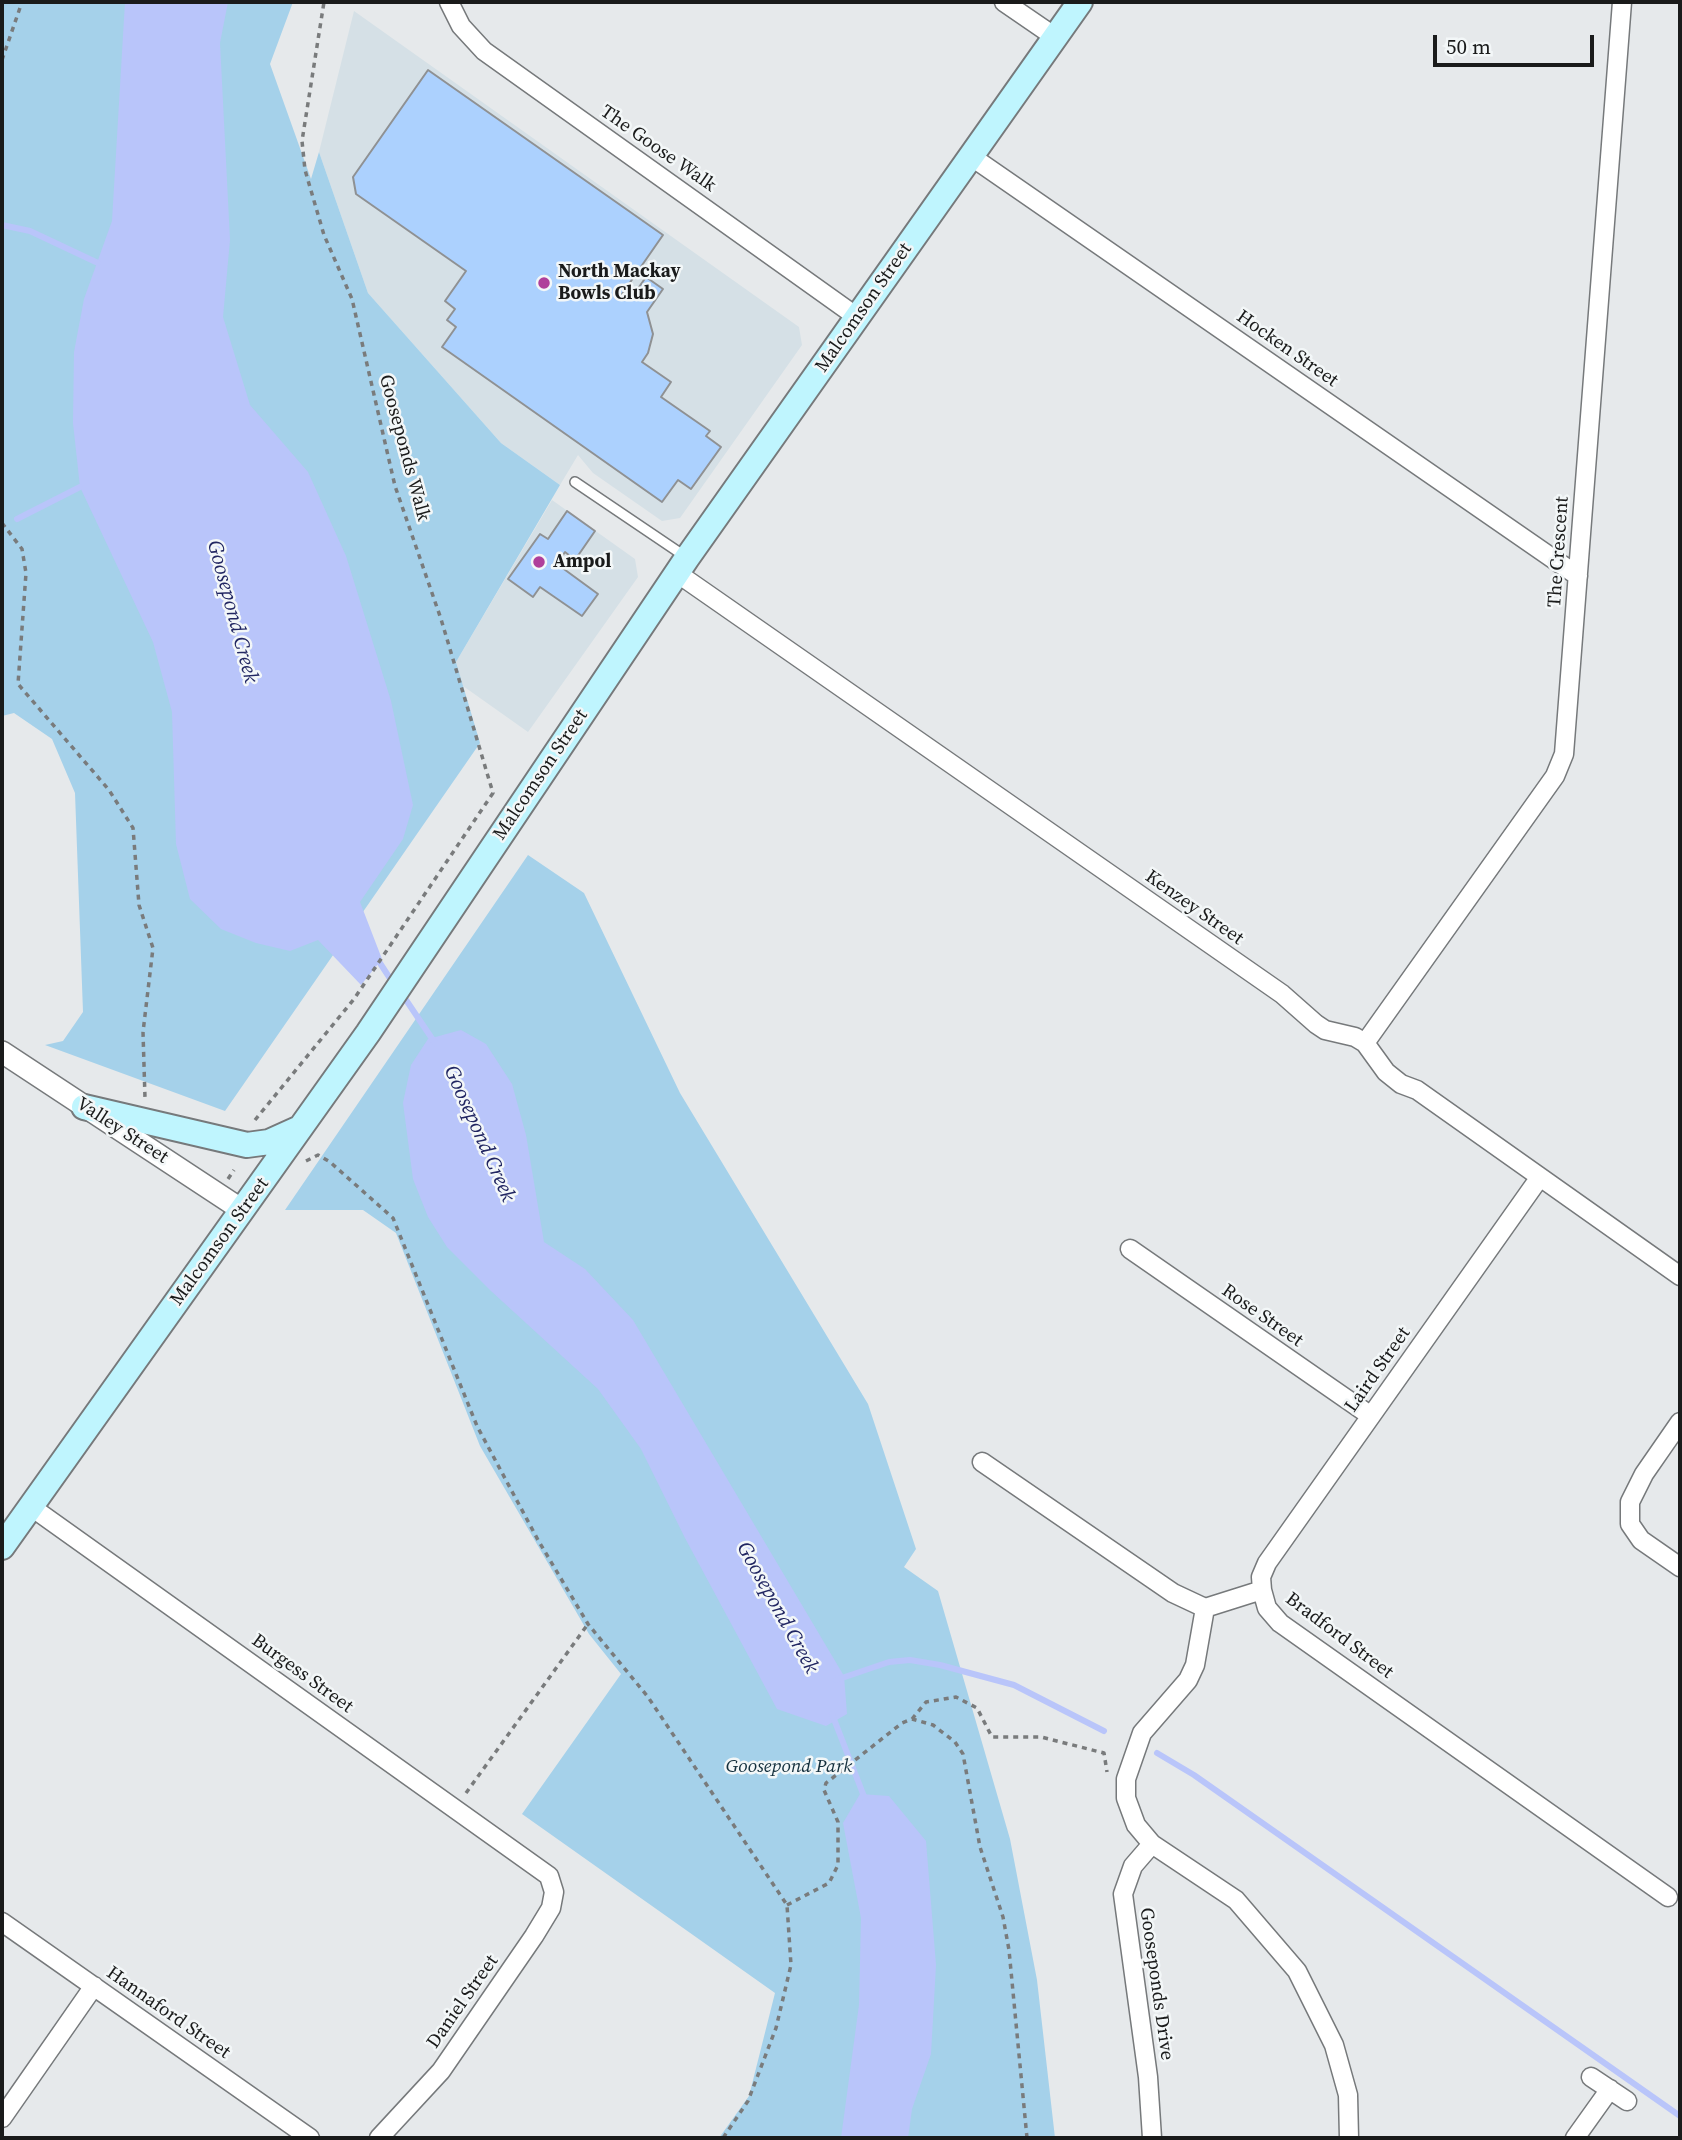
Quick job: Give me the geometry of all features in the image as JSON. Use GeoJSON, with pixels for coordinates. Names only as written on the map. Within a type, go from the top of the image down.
{"type":"FeatureCollection","features":[{"type":"Feature","properties":{"kind":"main road","name":"Malcomson Street"},"geometry":{"type":"LineString","coordinates":[[6,1533],[30,1506],[368,1033],[682,566],[1080,2]]}},
{"type":"Feature","properties":{"kind":"main road"},"geometry":{"type":"LineString","coordinates":[[84,1107],[247,1145],[269,1142],[301,1128]]}},
{"type":"Feature","properties":{"kind":"street","name":"The Goose Walk"},"geometry":{"type":"LineString","coordinates":[[449,2],[461,26],[484,51],[858,317]]}},
{"type":"Feature","properties":{"kind":"street"},"geometry":{"type":"LineString","coordinates":[[1004,2],[1055,37]]}},
{"type":"Feature","properties":{"kind":"street","name":"The Crescent"},"geometry":{"type":"LineString","coordinates":[[1365,1043],[1555,776],[1564,754],[1622,2]]}},
{"type":"Feature","properties":{"kind":"street","name":"Hocken Street"},"geometry":{"type":"LineString","coordinates":[[972,157],[1578,576]]}},
{"type":"Feature","properties":{"kind":"street","name":"Kenzey Street"},"geometry":{"type":"LineString","coordinates":[[682,566],[1282,994],[1316,1024],[1365,1043]]}},
{"type":"Feature","properties":{"kind":"street"},"geometry":{"type":"LineString","coordinates":[[1365,1043],[1386,1072],[1401,1084],[1417,1090],[1680,1276]]}},
{"type":"Feature","properties":{"kind":"street","name":"Valley Street"},"geometry":{"type":"LineString","coordinates":[[2,1052],[242,1210]]}},
{"type":"Feature","properties":{"kind":"street","name":"Laird Street"},"geometry":{"type":"LineString","coordinates":[[1262,1590],[1261,1577],[1267,1563],[1540,1177]]}},
{"type":"Feature","properties":{"kind":"street","name":"Rose Street"},"geometry":{"type":"LineString","coordinates":[[1130,1249],[1371,1416]]}},
{"type":"Feature","properties":{"kind":"street"},"geometry":{"type":"LineString","coordinates":[[1680,1422],[1644,1474],[1630,1502],[1630,1524],[1641,1540],[1680,1567]]}},
{"type":"Feature","properties":{"kind":"street"},"geometry":{"type":"LineString","coordinates":[[982,1462],[1145,1575],[1205,1608],[1203,1632],[1188,1680],[1142,1734],[1126,1779],[1126,1798],[1136,1825],[1152,1844],[1236,1900],[1297,1971],[1334,2045],[1348,2095],[1349,2138]]}},
{"type":"Feature","properties":{"kind":"street","name":"Burgess Street"},"geometry":{"type":"LineString","coordinates":[[30,1506],[549,1876]]}},
{"type":"Feature","properties":{"kind":"street","name":"Bradford Street"},"geometry":{"type":"LineString","coordinates":[[1205,1608],[1262,1590],[1267,1608],[1280,1623],[1668,1897]]}},
{"type":"Feature","properties":{"kind":"street","name":"Gooseponds Drive"},"geometry":{"type":"LineString","coordinates":[[1152,1844],[1133,1866],[1123,1894],[1148,2077],[1153,2138]]}},
{"type":"Feature","properties":{"kind":"street","name":"Daniel Street"},"geometry":{"type":"LineString","coordinates":[[379,2138],[441,2071],[534,1936],[551,1908],[554,1892],[549,1876]]}},
{"type":"Feature","properties":{"kind":"street","name":"Hannaford Street"},"geometry":{"type":"LineString","coordinates":[[2,1922],[310,2138]]}},
{"type":"Feature","properties":{"kind":"street"},"geometry":{"type":"LineString","coordinates":[[2,2118],[94,1986]]}},
{"type":"Feature","properties":{"kind":"street"},"geometry":{"type":"LineString","coordinates":[[1591,2077],[1627,2101]]}},
{"type":"Feature","properties":{"kind":"street"},"geometry":{"type":"LineString","coordinates":[[1575,2138],[1609,2089]]}},
{"type":"Feature","properties":{"kind":"lane"},"geometry":{"type":"LineString","coordinates":[[575,482],[682,566]]}},
{"type":"Feature","properties":{"kind":"path"},"geometry":{"type":"LineString","coordinates":[[2,60],[22,2]]}},
{"type":"Feature","properties":{"kind":"path","name":"Gooseponds Walk"},"geometry":{"type":"LineString","coordinates":[[246,1122],[256,1119],[354,999],[411,919],[493,793],[440,619],[395,485],[352,299],[324,235],[305,170],[302,141],[324,2]]}},
{"type":"Feature","properties":{"kind":"path"},"geometry":{"type":"LineString","coordinates":[[2,523],[22,549],[26,573],[18,684],[109,790],[133,828],[139,905],[153,948],[143,1032],[145,1105]]}},
{"type":"Feature","properties":{"kind":"path"},"geometry":{"type":"LineString","coordinates":[[299,1169],[318,1155],[393,1218],[477,1426],[526,1519],[588,1624],[648,1697],[788,1905],[791,1965],[776,2028],[748,2101],[723,2138]]}},
{"type":"Feature","properties":{"kind":"path"},"geometry":{"type":"LineString","coordinates":[[455,1809],[588,1624]]}},
{"type":"Feature","properties":{"kind":"path"},"geometry":{"type":"LineString","coordinates":[[788,1905],[829,1883],[838,1865],[838,1822],[824,1790],[826,1783],[892,1731],[912,1719],[926,1702],[956,1698],[977,1708],[992,1737],[1041,1737],[1104,1753],[1106,1772],[1114,1777]]}},
{"type":"Feature","properties":{"kind":"path"},"geometry":{"type":"LineString","coordinates":[[912,1719],[933,1725],[945,1733],[963,1754],[968,1798],[980,1847],[1003,1917],[1009,1950],[1027,2138]]}},
{"type":"Feature","properties":{"kind":"shaded area"},"geometry":{"type":"Polygon","coordinates":[[[354,11],[799,327],[802,345],[680,518],[662,521],[593,473],[578,455],[560,485],[501,443],[368,293],[319,152],[354,11]]]}},
{"type":"Feature","properties":{"kind":"shaded area"},"geometry":{"type":"Polygon","coordinates":[[[552,500],[635,559],[638,577],[528,732],[463,686],[456,662],[552,500]]]}},
{"type":"Feature","properties":{"kind":"green space"},"geometry":{"type":"Polygon","coordinates":[[[2,2],[293,2],[270,64],[311,179],[319,152],[368,293],[501,443],[560,485],[456,662],[480,743],[225,1111],[45,1045],[63,1041],[83,1012],[75,793],[52,739],[14,713],[2,716],[2,2]]]}},
{"type":"Feature","properties":{"kind":"green space","name":"Goosepond Park"},"geometry":{"type":"Polygon","coordinates":[[[528,855],[584,893],[680,1093],[868,1404],[916,1549],[904,1567],[938,1591],[1010,1839],[1037,1980],[1055,2138],[719,2138],[749,2096],[775,1993],[522,1814],[621,1674],[589,1634],[480,1446],[396,1233],[363,1210],[285,1210],[528,855]]]}},
{"type":"Feature","properties":{"kind":"water"},"geometry":{"type":"Polygon","coordinates":[[[125,2],[228,2],[220,43],[230,240],[223,317],[250,405],[308,472],[346,556],[391,701],[413,805],[403,839],[360,902],[382,959],[361,985],[318,940],[290,951],[256,943],[221,929],[190,899],[176,844],[172,712],[153,642],[80,487],[73,423],[74,352],[84,299],[112,221],[125,2]]]}},
{"type":"Feature","properties":{"kind":"water"},"geometry":{"type":"Polygon","coordinates":[[[461,1030],[486,1044],[512,1084],[526,1135],[544,1242],[585,1269],[633,1320],[844,1676],[847,1714],[826,1726],[777,1709],[685,1538],[641,1449],[598,1389],[447,1247],[428,1217],[413,1179],[403,1103],[411,1065],[428,1039],[461,1030]]]}},
{"type":"Feature","properties":{"kind":"water"},"geometry":{"type":"Polygon","coordinates":[[[860,1794],[889,1796],[926,1841],[936,1965],[931,2054],[912,2109],[908,2138],[841,2138],[859,2005],[861,1918],[843,1823],[860,1794]]]}},
{"type":"Feature","properties":{"kind":"building","name":"North Mackay Bowls Club"},"geometry":{"type":"Polygon","coordinates":[[[428,70],[663,235],[622,294],[630,300],[646,277],[663,289],[647,312],[653,334],[648,353],[642,362],[671,382],[661,397],[710,431],[706,436],[721,447],[691,489],[678,480],[662,502],[442,347],[456,327],[447,320],[455,309],[445,301],[466,271],[356,194],[353,177],[428,70]]]}},
{"type":"Feature","properties":{"kind":"building","name":"Ampol"},"geometry":{"type":"Polygon","coordinates":[[[567,511],[595,531],[575,560],[565,552],[557,564],[598,594],[582,616],[540,587],[533,597],[508,579],[540,534],[548,539],[567,511]]]}},
{"type":"Feature","properties":{"kind":"waterway"},"geometry":{"type":"LineString","coordinates":[[2,225],[30,231],[98,263]]}},
{"type":"Feature","properties":{"kind":"waterway"},"geometry":{"type":"LineString","coordinates":[[17,519],[80,487]]}},
{"type":"Feature","properties":{"kind":"waterway","name":"Goosepond Creek"},"geometry":{"type":"LineString","coordinates":[[376,957],[393,983]]}},
{"type":"Feature","properties":{"kind":"waterway","name":"Goosepond Creek"},"geometry":{"type":"LineString","coordinates":[[402,994],[435,1043]]}},
{"type":"Feature","properties":{"kind":"waterway"},"geometry":{"type":"LineString","coordinates":[[836,1680],[889,1662],[910,1660],[940,1665],[1014,1685],[1104,1731]]}},
{"type":"Feature","properties":{"kind":"waterway","name":"Goosepond Creek"},"geometry":{"type":"LineString","coordinates":[[832,1714],[865,1799]]}},
{"type":"Feature","properties":{"kind":"waterway"},"geometry":{"type":"LineString","coordinates":[[1157,1753],[1194,1775],[1680,2116]]}},
{"type":"Feature","properties":{"kind":"place","name":"North Mackay Bowls Club"},"geometry":{"type":"Point","coordinates":[544,283]}},
{"type":"Feature","properties":{"kind":"place","name":"Ampol"},"geometry":{"type":"Point","coordinates":[539,562]}}]}
